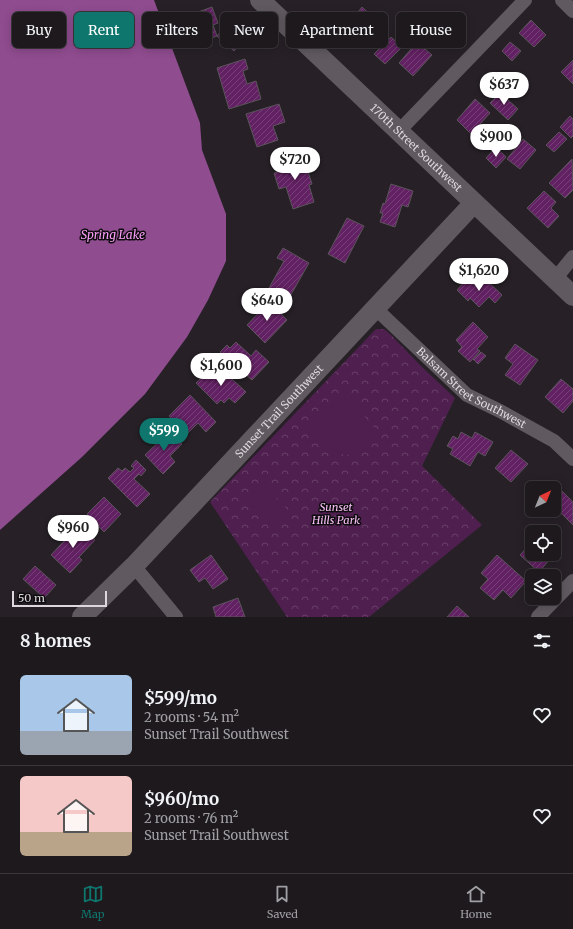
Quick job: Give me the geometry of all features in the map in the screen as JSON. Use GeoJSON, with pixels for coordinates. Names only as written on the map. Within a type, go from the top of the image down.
{"type":"FeatureCollection","features":[{"type":"Feature","properties":{"kind":"street","name":"170th Street Southwest"},"geometry":{"type":"LineString","coordinates":[[260,0],[573,296]]}},
{"type":"Feature","properties":{"kind":"street"},"geometry":{"type":"LineString","coordinates":[[399,131],[525,0]]}},
{"type":"Feature","properties":{"kind":"street"},"geometry":{"type":"LineString","coordinates":[[562,0],[573,11]]}},
{"type":"Feature","properties":{"kind":"street","name":"Sunset Trail Southwest"},"geometry":{"type":"LineString","coordinates":[[82,617],[134,566],[474,203]]}},
{"type":"Feature","properties":{"kind":"street"},"geometry":{"type":"LineString","coordinates":[[555,279],[573,257]]}},
{"type":"Feature","properties":{"kind":"street","name":"Balsam Street Southwest"},"geometry":{"type":"LineString","coordinates":[[375,308],[467,395],[500,411],[554,441],[573,459]]}},
{"type":"Feature","properties":{"kind":"street"},"geometry":{"type":"LineString","coordinates":[[134,566],[176,617]]}},
{"type":"Feature","properties":{"kind":"street"},"geometry":{"type":"LineString","coordinates":[[538,617],[573,581]]}},
{"type":"Feature","properties":{"kind":"green space","name":"Sunset Hills Park"},"geometry":{"type":"Polygon","coordinates":[[[376,329],[384,329],[391,335],[455,398],[422,466],[482,525],[369,617],[287,617],[210,502],[376,329]]]}},
{"type":"Feature","properties":{"kind":"green space"},"geometry":{"type":"Polygon","coordinates":[[[339,394],[345,395],[382,436],[371,446],[351,455],[333,451],[324,445],[305,427],[339,394]]]}},
{"type":"Feature","properties":{"kind":"green space"},"geometry":{"type":"Polygon","coordinates":[[[263,485],[289,511],[274,526],[248,501],[263,485]]]}},
{"type":"Feature","properties":{"kind":"water","name":"Spring Lake"},"geometry":{"type":"Polygon","coordinates":[[[0,0],[154,0],[158,12],[142,12],[142,48],[172,48],[200,123],[202,150],[226,214],[226,261],[208,300],[187,337],[145,394],[82,457],[0,530],[0,0]]]}},
{"type":"Feature","properties":{"kind":"building"},"geometry":{"type":"Polygon","coordinates":[[[212,7],[218,23],[213,25],[217,36],[212,38],[212,12],[198,12],[212,7]]]}},
{"type":"Feature","properties":{"kind":"building"},"geometry":{"type":"Polygon","coordinates":[[[362,7],[367,12],[358,12],[362,7]]]}},
{"type":"Feature","properties":{"kind":"building"},"geometry":{"type":"Polygon","coordinates":[[[531,20],[546,35],[534,47],[519,33],[531,20]]]}},
{"type":"Feature","properties":{"kind":"building"},"geometry":{"type":"Polygon","coordinates":[[[391,37],[396,42],[396,48],[401,48],[385,64],[374,54],[380,48],[388,48],[388,40],[391,37]]]}},
{"type":"Feature","properties":{"kind":"building"},"geometry":{"type":"Polygon","coordinates":[[[510,42],[521,51],[512,61],[502,51],[510,42]]]}},
{"type":"Feature","properties":{"kind":"building"},"geometry":{"type":"Polygon","coordinates":[[[412,48],[424,48],[432,55],[413,76],[399,63],[412,48]]]}},
{"type":"Feature","properties":{"kind":"building"},"geometry":{"type":"Polygon","coordinates":[[[245,59],[248,69],[243,71],[247,84],[256,81],[261,99],[229,109],[217,68],[245,59]]]}},
{"type":"Feature","properties":{"kind":"building"},"geometry":{"type":"Polygon","coordinates":[[[573,60],[573,84],[561,72],[573,60]]]}},
{"type":"Feature","properties":{"kind":"building"},"geometry":{"type":"Polygon","coordinates":[[[500,93],[518,109],[508,120],[490,103],[500,93]]]}},
{"type":"Feature","properties":{"kind":"building"},"geometry":{"type":"Polygon","coordinates":[[[475,99],[490,113],[471,134],[457,120],[475,99]]]}},
{"type":"Feature","properties":{"kind":"building"},"geometry":{"type":"Polygon","coordinates":[[[279,104],[285,122],[273,126],[278,140],[257,147],[246,114],[279,104]]]}},
{"type":"Feature","properties":{"kind":"building"},"geometry":{"type":"Polygon","coordinates":[[[570,116],[573,119],[573,136],[571,138],[560,127],[570,116]]]}},
{"type":"Feature","properties":{"kind":"building"},"geometry":{"type":"Polygon","coordinates":[[[559,132],[567,139],[554,152],[546,145],[559,132]]]}},
{"type":"Feature","properties":{"kind":"building"},"geometry":{"type":"Polygon","coordinates":[[[523,139],[536,150],[520,169],[507,159],[523,139]]]}},
{"type":"Feature","properties":{"kind":"building"},"geometry":{"type":"Polygon","coordinates":[[[496,147],[506,157],[496,168],[486,158],[496,147]]]}},
{"type":"Feature","properties":{"kind":"building"},"geometry":{"type":"Polygon","coordinates":[[[300,154],[305,173],[308,172],[312,184],[309,185],[314,202],[293,209],[286,187],[279,189],[274,173],[281,171],[278,161],[300,154]]]}},
{"type":"Feature","properties":{"kind":"building"},"geometry":{"type":"Polygon","coordinates":[[[572,159],[573,190],[565,198],[549,183],[572,159]]]}},
{"type":"Feature","properties":{"kind":"building"},"geometry":{"type":"Polygon","coordinates":[[[391,184],[413,191],[408,207],[402,205],[395,227],[380,222],[383,213],[380,213],[383,203],[385,204],[391,184]]]}},
{"type":"Feature","properties":{"kind":"building"},"geometry":{"type":"Polygon","coordinates":[[[544,191],[556,202],[551,208],[559,216],[548,228],[527,208],[544,191]]]}},
{"type":"Feature","properties":{"kind":"building"},"geometry":{"type":"Polygon","coordinates":[[[347,218],[364,226],[345,263],[328,254],[347,218]]]}},
{"type":"Feature","properties":{"kind":"building"},"geometry":{"type":"Polygon","coordinates":[[[283,248],[309,263],[289,298],[269,288],[284,261],[277,258],[283,248]]]}},
{"type":"Feature","properties":{"kind":"building"},"geometry":{"type":"Polygon","coordinates":[[[482,276],[502,295],[495,303],[489,297],[479,307],[470,298],[468,301],[457,290],[467,279],[474,285],[482,276]]]}},
{"type":"Feature","properties":{"kind":"building"},"geometry":{"type":"Polygon","coordinates":[[[269,302],[287,320],[265,343],[247,325],[269,302]]]}},
{"type":"Feature","properties":{"kind":"building"},"geometry":{"type":"Polygon","coordinates":[[[473,322],[488,337],[477,349],[480,351],[470,362],[458,351],[462,347],[456,340],[473,322]]]}},
{"type":"Feature","properties":{"kind":"building"},"geometry":{"type":"Polygon","coordinates":[[[236,342],[251,356],[256,350],[269,362],[252,380],[220,352],[227,345],[230,348],[236,342]]]}},
{"type":"Feature","properties":{"kind":"building"},"geometry":{"type":"Polygon","coordinates":[[[515,344],[538,360],[520,385],[505,375],[513,364],[505,358],[515,344]]]}},
{"type":"Feature","properties":{"kind":"building"},"geometry":{"type":"Polygon","coordinates":[[[481,352],[486,356],[478,364],[473,359],[481,352]]]}},
{"type":"Feature","properties":{"kind":"building"},"geometry":{"type":"Polygon","coordinates":[[[220,368],[246,392],[235,403],[229,398],[224,403],[221,400],[217,404],[196,383],[205,374],[210,378],[220,368]]]}},
{"type":"Feature","properties":{"kind":"building"},"geometry":{"type":"Polygon","coordinates":[[[561,379],[573,389],[573,401],[563,413],[545,397],[561,379]]]}},
{"type":"Feature","properties":{"kind":"building"},"geometry":{"type":"Polygon","coordinates":[[[190,395],[216,422],[206,432],[198,423],[187,434],[169,416],[190,395]]]}},
{"type":"Feature","properties":{"kind":"building"},"geometry":{"type":"Polygon","coordinates":[[[170,431],[182,444],[170,456],[175,462],[163,474],[145,455],[170,431]]]}},
{"type":"Feature","properties":{"kind":"building"},"geometry":{"type":"Polygon","coordinates":[[[461,432],[472,438],[475,432],[493,442],[485,456],[478,452],[470,466],[450,454],[453,449],[447,446],[453,436],[458,439],[461,432]]]}},
{"type":"Feature","properties":{"kind":"building"},"geometry":{"type":"Polygon","coordinates":[[[511,450],[528,464],[511,482],[495,468],[511,450]]]}},
{"type":"Feature","properties":{"kind":"building"},"geometry":{"type":"Polygon","coordinates":[[[136,460],[146,470],[141,476],[139,474],[134,479],[150,494],[137,507],[108,478],[118,468],[122,471],[125,468],[130,472],[134,468],[131,466],[136,460]]]}},
{"type":"Feature","properties":{"kind":"building"},"geometry":{"type":"Polygon","coordinates":[[[562,491],[573,502],[573,525],[561,513],[562,491]]]}},
{"type":"Feature","properties":{"kind":"building"},"geometry":{"type":"Polygon","coordinates":[[[104,497],[121,514],[104,532],[87,514],[104,497]]]}},
{"type":"Feature","properties":{"kind":"building"},"geometry":{"type":"Polygon","coordinates":[[[79,525],[95,540],[79,557],[82,560],[70,573],[51,555],[79,525]]]}},
{"type":"Feature","properties":{"kind":"building"},"geometry":{"type":"Polygon","coordinates":[[[525,550],[525,559],[520,555],[525,550]]]}},
{"type":"Feature","properties":{"kind":"building"},"geometry":{"type":"Polygon","coordinates":[[[211,555],[228,579],[213,589],[205,578],[199,582],[190,570],[211,555]]]}},
{"type":"Feature","properties":{"kind":"building"},"geometry":{"type":"Polygon","coordinates":[[[497,555],[525,580],[525,582],[511,598],[503,590],[494,600],[480,588],[488,579],[481,573],[497,555]]]}},
{"type":"Feature","properties":{"kind":"building"},"geometry":{"type":"Polygon","coordinates":[[[527,561],[548,561],[542,569],[536,569],[527,561]]]}},
{"type":"Feature","properties":{"kind":"building"},"geometry":{"type":"Polygon","coordinates":[[[35,566],[56,585],[44,598],[23,579],[35,566]]]}},
{"type":"Feature","properties":{"kind":"building"},"geometry":{"type":"Polygon","coordinates":[[[238,598],[245,617],[216,617],[213,607],[238,598]]]}},
{"type":"Feature","properties":{"kind":"building"},"geometry":{"type":"Polygon","coordinates":[[[457,606],[469,617],[447,617],[457,606]]]}}]}
